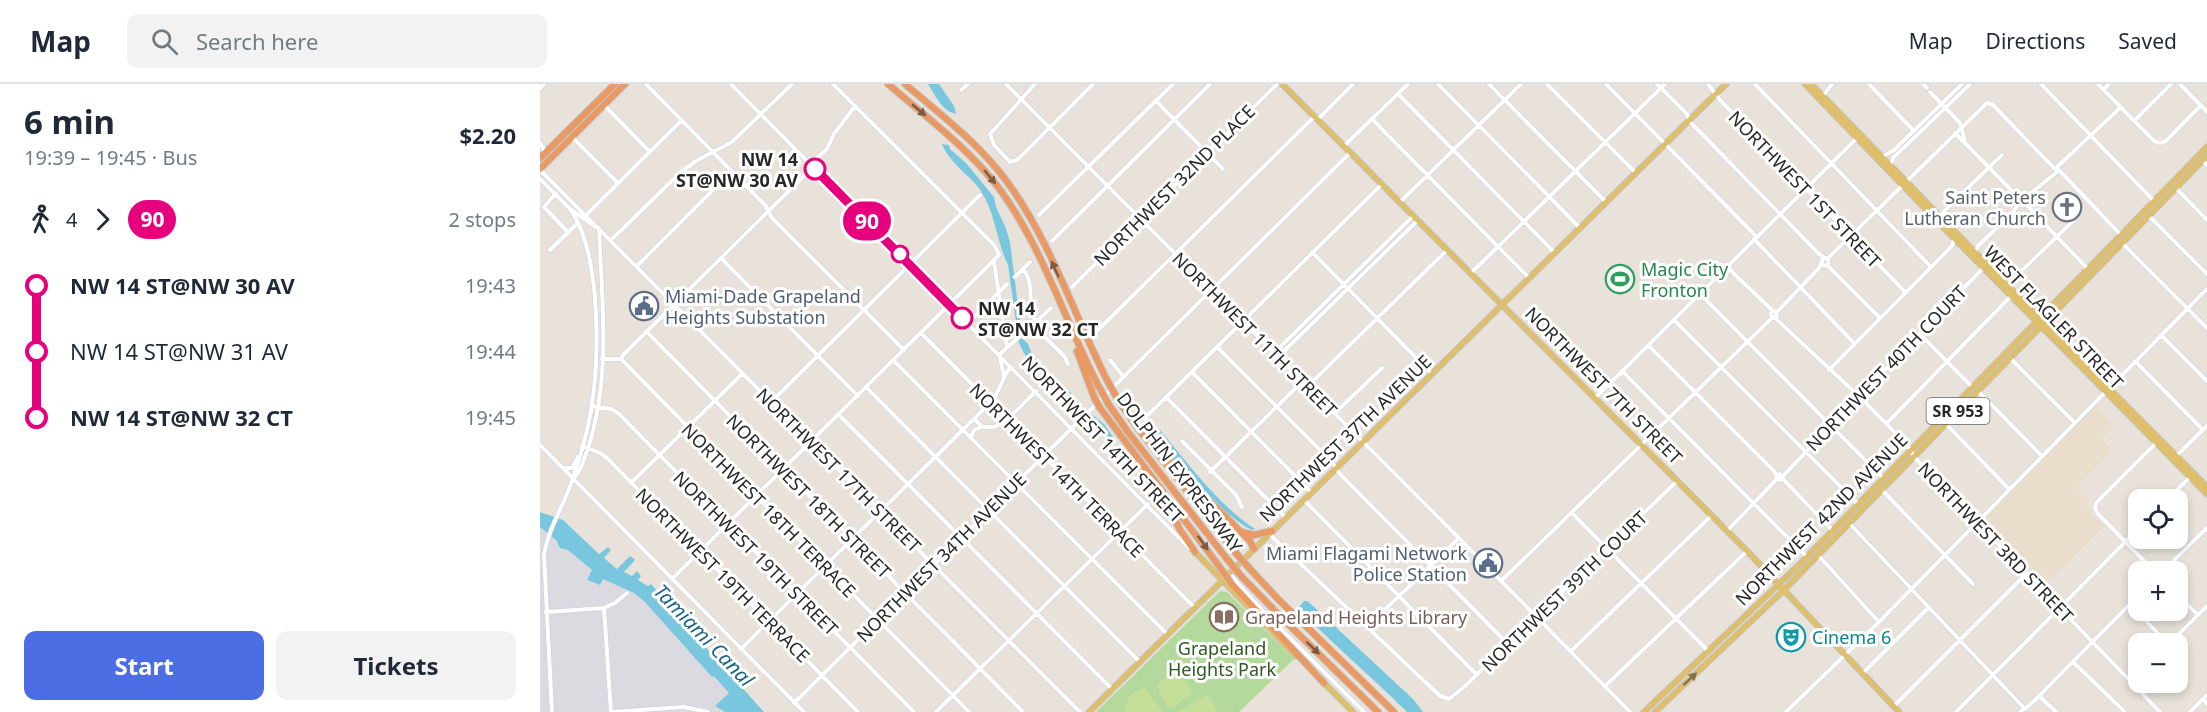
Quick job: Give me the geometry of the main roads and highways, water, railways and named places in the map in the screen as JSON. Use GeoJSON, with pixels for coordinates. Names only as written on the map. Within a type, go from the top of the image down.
{"type":"FeatureCollection","features":[{"type":"Feature","properties":{"kind":"highway"},"geometry":{"type":"LineString","coordinates":[[540,158],[615,84]]}},
{"type":"Feature","properties":{"kind":"highway"},"geometry":{"type":"LineString","coordinates":[[540,171],[625,84]]}},
{"type":"Feature","properties":{"kind":"highway","name":"DOLPHIN EXPRESSWAY"},"geometry":{"type":"LineString","coordinates":[[888,84],[961,147],[997,187],[1025,230],[1109,405],[1227,559],[1271,608],[1378,712]]}},
{"type":"Feature","properties":{"kind":"highway","name":"DOLPHIN EXPRESSWAY"},"geometry":{"type":"LineString","coordinates":[[907,84],[975,145],[1017,195],[1036,228],[1107,380],[1148,441],[1250,569],[1282,604],[1394,712]]}},
{"type":"Feature","properties":{"kind":"highway"},"geometry":{"type":"LineString","coordinates":[[604,105],[605,95]]}},
{"type":"Feature","properties":{"kind":"highway"},"geometry":{"type":"LineString","coordinates":[[596,103],[596,113]]}},
{"type":"Feature","properties":{"kind":"highway"},"geometry":{"type":"LineString","coordinates":[[572,127],[572,137]]}},
{"type":"Feature","properties":{"kind":"highway"},"geometry":{"type":"LineString","coordinates":[[1064,314],[1100,408],[1232,583],[1324,683]]}},
{"type":"Feature","properties":{"kind":"highway"},"geometry":{"type":"LineString","coordinates":[[1148,441],[1240,532],[1254,549]]}},
{"type":"Feature","properties":{"kind":"highway"},"geometry":{"type":"LineString","coordinates":[[1160,488],[1180,530],[1195,552]]}},
{"type":"Feature","properties":{"kind":"highway"},"geometry":{"type":"LineString","coordinates":[[1240,532],[1254,535],[1271,532]]}},
{"type":"Feature","properties":{"kind":"main road","name":"NORTHWEST 37TH AVENUE"},"geometry":{"type":"LineString","coordinates":[[1089,712],[1726,84]]}},
{"type":"Feature","properties":{"kind":"main road","name":"WEST FLAGLER STREET"},"geometry":{"type":"LineString","coordinates":[[1805,84],[1857,138],[1975,249],[2011,296],[2040,322]]}},
{"type":"Feature","properties":{"kind":"main road","name":"WEST FLAGLER STREET"},"geometry":{"type":"LineString","coordinates":[[1811,84],[1890,165],[1954,238],[2007,285],[2207,494]]}},
{"type":"Feature","properties":{"kind":"main road","name":"NORTHWEST 7TH STREET"},"geometry":{"type":"LineString","coordinates":[[1284,85],[1785,589],[1899,712]]}},
{"type":"Feature","properties":{"kind":"main road"},"geometry":{"type":"LineString","coordinates":[[1828,108],[1839,112]]}},
{"type":"Feature","properties":{"kind":"main road"},"geometry":{"type":"LineString","coordinates":[[1857,138],[1868,143]]}},
{"type":"Feature","properties":{"kind":"main road"},"geometry":{"type":"LineString","coordinates":[[2090,271],[2097,260],[2207,147]]}},
{"type":"Feature","properties":{"kind":"main road","name":"SR 953"},"geometry":{"type":"LineString","coordinates":[[2040,322],[2206,161]]}},
{"type":"Feature","properties":{"kind":"main road"},"geometry":{"type":"LineString","coordinates":[[2178,186],[2181,174]]}},
{"type":"Feature","properties":{"kind":"main road"},"geometry":{"type":"LineString","coordinates":[[2122,234],[2122,243]]}},
{"type":"Feature","properties":{"kind":"main road","name":"SR 953"},"geometry":{"type":"LineString","coordinates":[[2040,322],[2084,282],[2090,271]]}},
{"type":"Feature","properties":{"kind":"main road","name":"NORTHWEST 42ND AVENUE"},"geometry":{"type":"LineString","coordinates":[[1655,712],[1785,589],[2010,358],[2040,322]]}},
{"type":"Feature","properties":{"kind":"main road","name":"NORTHWEST 42ND AVENUE"},"geometry":{"type":"LineString","coordinates":[[1644,712],[1780,584],[1972,387],[2040,322]]}},
{"type":"Feature","properties":{"kind":"main road"},"geometry":{"type":"LineString","coordinates":[[1978,391],[1980,379]]}},
{"type":"Feature","properties":{"kind":"main road","name":"WEST FLAGLER STREET"},"geometry":{"type":"LineString","coordinates":[[2107,390],[2156,443],[2207,487]]}},
{"type":"Feature","properties":{"kind":"main road"},"geometry":{"type":"LineString","coordinates":[[2190,477],[2199,479]]}},
{"type":"Feature","properties":{"kind":"main road"},"geometry":{"type":"LineString","coordinates":[[1850,523],[1849,517],[1856,506]]}},
{"type":"Feature","properties":{"kind":"main road"},"geometry":{"type":"LineString","coordinates":[[1829,544],[1832,530]]}},
{"type":"Feature","properties":{"kind":"main road","name":"NORTHWEST 14TH STREET"},"geometry":{"type":"LineString","coordinates":[[1195,552],[1292,653],[1353,712]]}},
{"type":"Feature","properties":{"kind":"main road"},"geometry":{"type":"LineString","coordinates":[[1713,658],[1717,644]]}},
{"type":"Feature","properties":{"kind":"main road"},"geometry":{"type":"LineString","coordinates":[[1705,665],[1709,652]]}},
{"type":"Feature","properties":{"kind":"water"},"geometry":{"type":"Polygon","coordinates":[[[928,84],[939,84],[954,106],[956,114],[943,106],[928,84]]]}},
{"type":"Feature","properties":{"kind":"water"},"geometry":{"type":"Polygon","coordinates":[[[942,144],[949,145],[950,149],[966,163],[994,197],[1010,242],[1022,338],[1028,344],[1033,357],[1085,409],[1104,424],[1116,441],[1112,441],[1059,392],[1025,355],[1019,343],[1008,265],[990,208],[981,191],[945,151],[942,144]]]}},
{"type":"Feature","properties":{"kind":"water"},"geometry":{"type":"Polygon","coordinates":[[[1149,427],[1159,429],[1216,496],[1255,529],[1243,525],[1213,501],[1166,452],[1149,427]]]}},
{"type":"Feature","properties":{"kind":"water"},"geometry":{"type":"Polygon","coordinates":[[[540,512],[563,520],[599,554],[608,547],[611,550],[604,558],[617,569],[630,556],[635,560],[624,572],[632,576],[637,571],[641,576],[638,580],[648,586],[651,584],[658,592],[657,594],[672,607],[672,610],[764,712],[725,712],[715,706],[729,693],[714,676],[712,677],[644,601],[634,593],[603,579],[600,585],[587,580],[592,570],[568,550],[560,548],[556,540],[540,527],[540,512]]]}},
{"type":"Feature","properties":{"kind":"water"},"geometry":{"type":"Polygon","coordinates":[[[1304,601],[1312,605],[1414,700],[1423,712],[1407,712],[1306,616],[1299,607],[1304,601]]]}},
{"type":"Feature","properties":{"kind":"place","name":"NW 14 ST@NW 30 AV"},"geometry":{"type":"Point","coordinates":[815,169]}},
{"type":"Feature","properties":{"kind":"place","name":"Saint Peters Lutheran Church"},"geometry":{"type":"Point","coordinates":[2067,207]}},
{"type":"Feature","properties":{"kind":"place","name":"Magic City Fronton"},"geometry":{"type":"Point","coordinates":[1620,279]}},
{"type":"Feature","properties":{"kind":"place","name":"Miami-Dade Grapeland Heights Substation"},"geometry":{"type":"Point","coordinates":[644,306]}},
{"type":"Feature","properties":{"kind":"place","name":"NW 14 ST@NW 32 CT"},"geometry":{"type":"Point","coordinates":[962,318]}},
{"type":"Feature","properties":{"kind":"place","name":"Miami Flagami Network Police Station"},"geometry":{"type":"Point","coordinates":[1488,563]}},
{"type":"Feature","properties":{"kind":"place","name":"Grapeland Heights Library"},"geometry":{"type":"Point","coordinates":[1224,617]}},
{"type":"Feature","properties":{"kind":"place","name":"Cinema 6"},"geometry":{"type":"Point","coordinates":[1791,637]}},
{"type":"Feature","properties":{"kind":"water label","name":"Tamiami Canal"},"geometry":{"type":"Point","coordinates":[704,635]}},
{"type":"Feature","properties":{"kind":"park label","name":"Grapeland Heights Park"},"geometry":{"type":"Point","coordinates":[1222,658]}}]}
